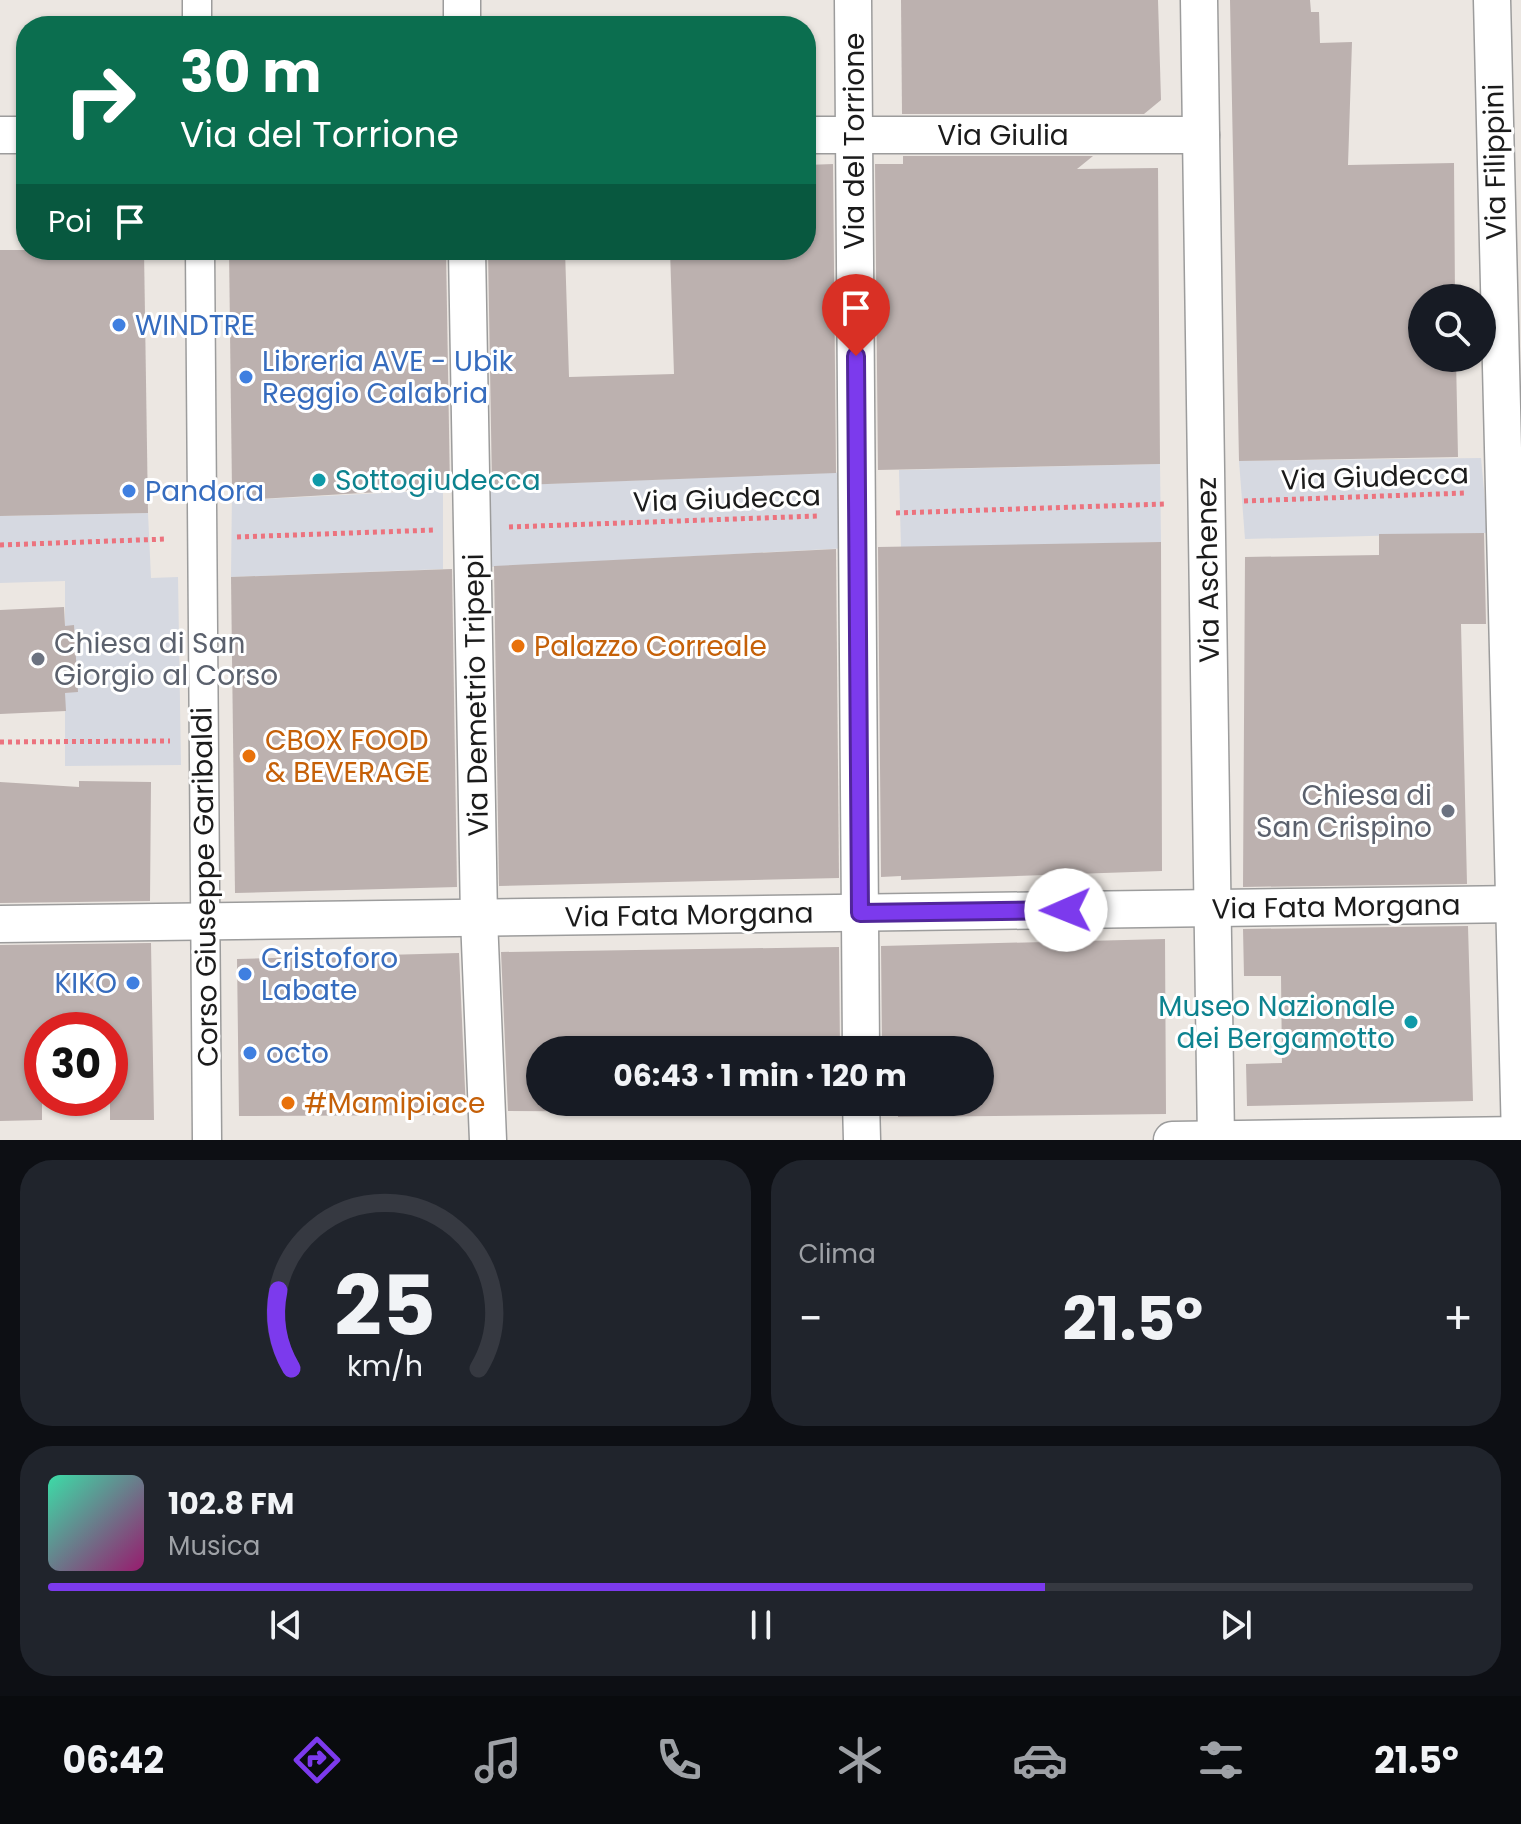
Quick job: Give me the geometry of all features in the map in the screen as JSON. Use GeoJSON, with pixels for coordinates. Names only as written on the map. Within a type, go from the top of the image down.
{"type":"FeatureCollection","features":[{"type":"Feature","properties":{"kind":"street","name":"Via del Torrione"},"geometry":{"type":"LineString","coordinates":[[853,0],[861,1036]]}},
{"type":"Feature","properties":{"kind":"street","name":"Via Aschenez"},"geometry":{"type":"LineString","coordinates":[[1199,0],[1216,1140]]}},
{"type":"Feature","properties":{"kind":"street","name":"Via Filippini"},"geometry":{"type":"LineString","coordinates":[[1492,0],[1507,138],[1504,492],[1521,1137]]}},
{"type":"Feature","properties":{"kind":"street","name":"Via Giulia"},"geometry":{"type":"LineString","coordinates":[[816,135],[1201,135]]}},
{"type":"Feature","properties":{"kind":"street","name":"Corso Giuseppe Garibaldi"},"geometry":{"type":"LineString","coordinates":[[200,260],[207,1140]]}},
{"type":"Feature","properties":{"kind":"street","name":"Via Demetrio Tripepi"},"geometry":{"type":"LineString","coordinates":[[467,260],[479,918],[488,1140]]}},
{"type":"Feature","properties":{"kind":"street","name":"Via Fata Morgana"},"geometry":{"type":"LineString","coordinates":[[0,924],[1517,904]]}},
{"type":"Feature","properties":{"kind":"street"},"geometry":{"type":"LineString","coordinates":[[861,1116],[862,1140]]}},
{"type":"Feature","properties":{"kind":"street"},"geometry":{"type":"LineString","coordinates":[[1172,1140],[1521,1137]]}},
{"type":"Feature","properties":{"kind":"path","name":"Via Giudecca"},"geometry":{"type":"LineString","coordinates":[[0,545],[1504,492]]}},
{"type":"Feature","properties":{"kind":"path"},"geometry":{"type":"LineString","coordinates":[[0,742],[203,740]]}},
{"type":"Feature","properties":{"kind":"shaded area"},"geometry":{"type":"Polygon","coordinates":[[[1481,458],[1488,533],[1245,539],[1239,461],[1481,458]]]}},
{"type":"Feature","properties":{"kind":"shaded area"},"geometry":{"type":"Polygon","coordinates":[[[1160,464],[1161,542],[901,548],[899,470],[1160,464]]]}},
{"type":"Feature","properties":{"kind":"shaded area"},"geometry":{"type":"Polygon","coordinates":[[[849,472],[849,548],[491,567],[490,486],[849,472]]]}},
{"type":"Feature","properties":{"kind":"shaded area"},"geometry":{"type":"Polygon","coordinates":[[[443,490],[443,569],[231,577],[232,491],[243,500],[443,490]]]}},
{"type":"Feature","properties":{"kind":"shaded area"},"geometry":{"type":"Polygon","coordinates":[[[148,513],[151,578],[178,577],[181,765],[65,766],[65,693],[77,691],[74,626],[65,626],[65,581],[0,583],[0,516],[148,513]]]}},
{"type":"Feature","properties":{"kind":"building"},"geometry":{"type":"Polygon","coordinates":[[[901,0],[1158,0],[1161,100],[1144,114],[902,114],[901,0]]]}},
{"type":"Feature","properties":{"kind":"building"},"geometry":{"type":"Polygon","coordinates":[[[1230,0],[1310,0],[1311,12],[1319,12],[1320,43],[1352,42],[1348,165],[1454,163],[1455,284],[1408,284],[1408,372],[1456,372],[1458,457],[1239,461],[1230,0]]]}},
{"type":"Feature","properties":{"kind":"building"},"geometry":{"type":"Polygon","coordinates":[[[903,156],[1093,156],[1077,169],[1158,168],[1160,464],[878,470],[875,164],[903,164],[903,156]]]}},
{"type":"Feature","properties":{"kind":"building"},"geometry":{"type":"Polygon","coordinates":[[[833,164],[836,473],[492,486],[488,260],[565,260],[569,377],[674,374],[670,260],[816,260],[816,165],[833,164]]]}},
{"type":"Feature","properties":{"kind":"building"},"geometry":{"type":"Polygon","coordinates":[[[0,250],[16,250],[16,260],[144,260],[148,513],[0,516],[0,250]]]}},
{"type":"Feature","properties":{"kind":"building"},"geometry":{"type":"Polygon","coordinates":[[[229,260],[446,260],[450,488],[241,500],[232,491],[229,260]]]}},
{"type":"Feature","properties":{"kind":"building"},"geometry":{"type":"Polygon","coordinates":[[[1484,533],[1486,624],[1461,624],[1467,884],[1243,887],[1245,557],[1379,555],[1379,534],[1484,533]]]}},
{"type":"Feature","properties":{"kind":"building"},"geometry":{"type":"Polygon","coordinates":[[[1161,542],[1162,871],[901,880],[901,876],[881,877],[878,547],[1161,542]]]}},
{"type":"Feature","properties":{"kind":"building"},"geometry":{"type":"Polygon","coordinates":[[[836,549],[839,878],[499,886],[494,566],[836,549]]]}},
{"type":"Feature","properties":{"kind":"building"},"geometry":{"type":"Polygon","coordinates":[[[452,569],[457,887],[235,893],[231,577],[452,569]]]}},
{"type":"Feature","properties":{"kind":"building","name":"Chiesa di San Giorgio al Corso"},"geometry":{"type":"Polygon","coordinates":[[[64,607],[65,626],[74,625],[78,692],[65,693],[66,711],[0,714],[0,610],[64,607]]]}},
{"type":"Feature","properties":{"kind":"building"},"geometry":{"type":"Polygon","coordinates":[[[79,781],[151,782],[150,901],[0,903],[0,782],[79,787],[79,781]]]}},
{"type":"Feature","properties":{"kind":"building"},"geometry":{"type":"Polygon","coordinates":[[[1468,926],[1473,1101],[1247,1106],[1246,1064],[1282,1063],[1281,976],[1244,976],[1243,929],[1468,926]]]}},
{"type":"Feature","properties":{"kind":"building"},"geometry":{"type":"Polygon","coordinates":[[[1165,939],[1166,1114],[994,1116],[994,1036],[882,1036],[881,946],[1165,939]]]}},
{"type":"Feature","properties":{"kind":"building"},"geometry":{"type":"Polygon","coordinates":[[[151,943],[154,1120],[110,1120],[110,1116],[128,1116],[128,1012],[24,1012],[24,1116],[42,1116],[42,1120],[0,1121],[0,945],[151,943]]]}},
{"type":"Feature","properties":{"kind":"building"},"geometry":{"type":"Polygon","coordinates":[[[839,947],[840,1036],[526,1036],[526,1111],[508,1111],[501,952],[839,947]]]}},
{"type":"Feature","properties":{"kind":"building"},"geometry":{"type":"Polygon","coordinates":[[[459,953],[466,1111],[450,1110],[450,1115],[239,1116],[237,959],[459,953]]]}},
{"type":"Feature","properties":{"kind":"building"},"geometry":{"type":"Polygon","coordinates":[[[898,1116],[987,1116],[898,1117],[898,1116]]]}},
{"type":"Feature","properties":{"kind":"place","name":"WINDTRE"},"geometry":{"type":"Point","coordinates":[119,325]}},
{"type":"Feature","properties":{"kind":"place","name":"Libreria AVE - Ubik Reggio Calabria"},"geometry":{"type":"Point","coordinates":[246,377]}},
{"type":"Feature","properties":{"kind":"place","name":"Sottogiudecca"},"geometry":{"type":"Point","coordinates":[319,480]}},
{"type":"Feature","properties":{"kind":"place","name":"Pandora"},"geometry":{"type":"Point","coordinates":[129,491]}},
{"type":"Feature","properties":{"kind":"place","name":"Palazzo Correale"},"geometry":{"type":"Point","coordinates":[518,646]}},
{"type":"Feature","properties":{"kind":"place","name":"Chiesa di San Giorgio al Corso"},"geometry":{"type":"Point","coordinates":[38,659]}},
{"type":"Feature","properties":{"kind":"place","name":"CBOX FOOD & BEVERAGE"},"geometry":{"type":"Point","coordinates":[249,756]}},
{"type":"Feature","properties":{"kind":"place","name":"Chiesa di San Crispino"},"geometry":{"type":"Point","coordinates":[1448,811]}},
{"type":"Feature","properties":{"kind":"place","name":"Cristoforo Labate"},"geometry":{"type":"Point","coordinates":[245,974]}},
{"type":"Feature","properties":{"kind":"place","name":"KIKO"},"geometry":{"type":"Point","coordinates":[133,983]}},
{"type":"Feature","properties":{"kind":"place","name":"Museo Nazionale dei Bergamotto"},"geometry":{"type":"Point","coordinates":[1411,1022]}},
{"type":"Feature","properties":{"kind":"place","name":"octo"},"geometry":{"type":"Point","coordinates":[250,1053]}},
{"type":"Feature","properties":{"kind":"place","name":"#Mamipiace"},"geometry":{"type":"Point","coordinates":[288,1103]}},
{"type":"Feature","properties":{"kind":"route"},"geometry":{"type":"LineString","coordinates":[[856,356],[860,913],[1066,910]]}}]}
